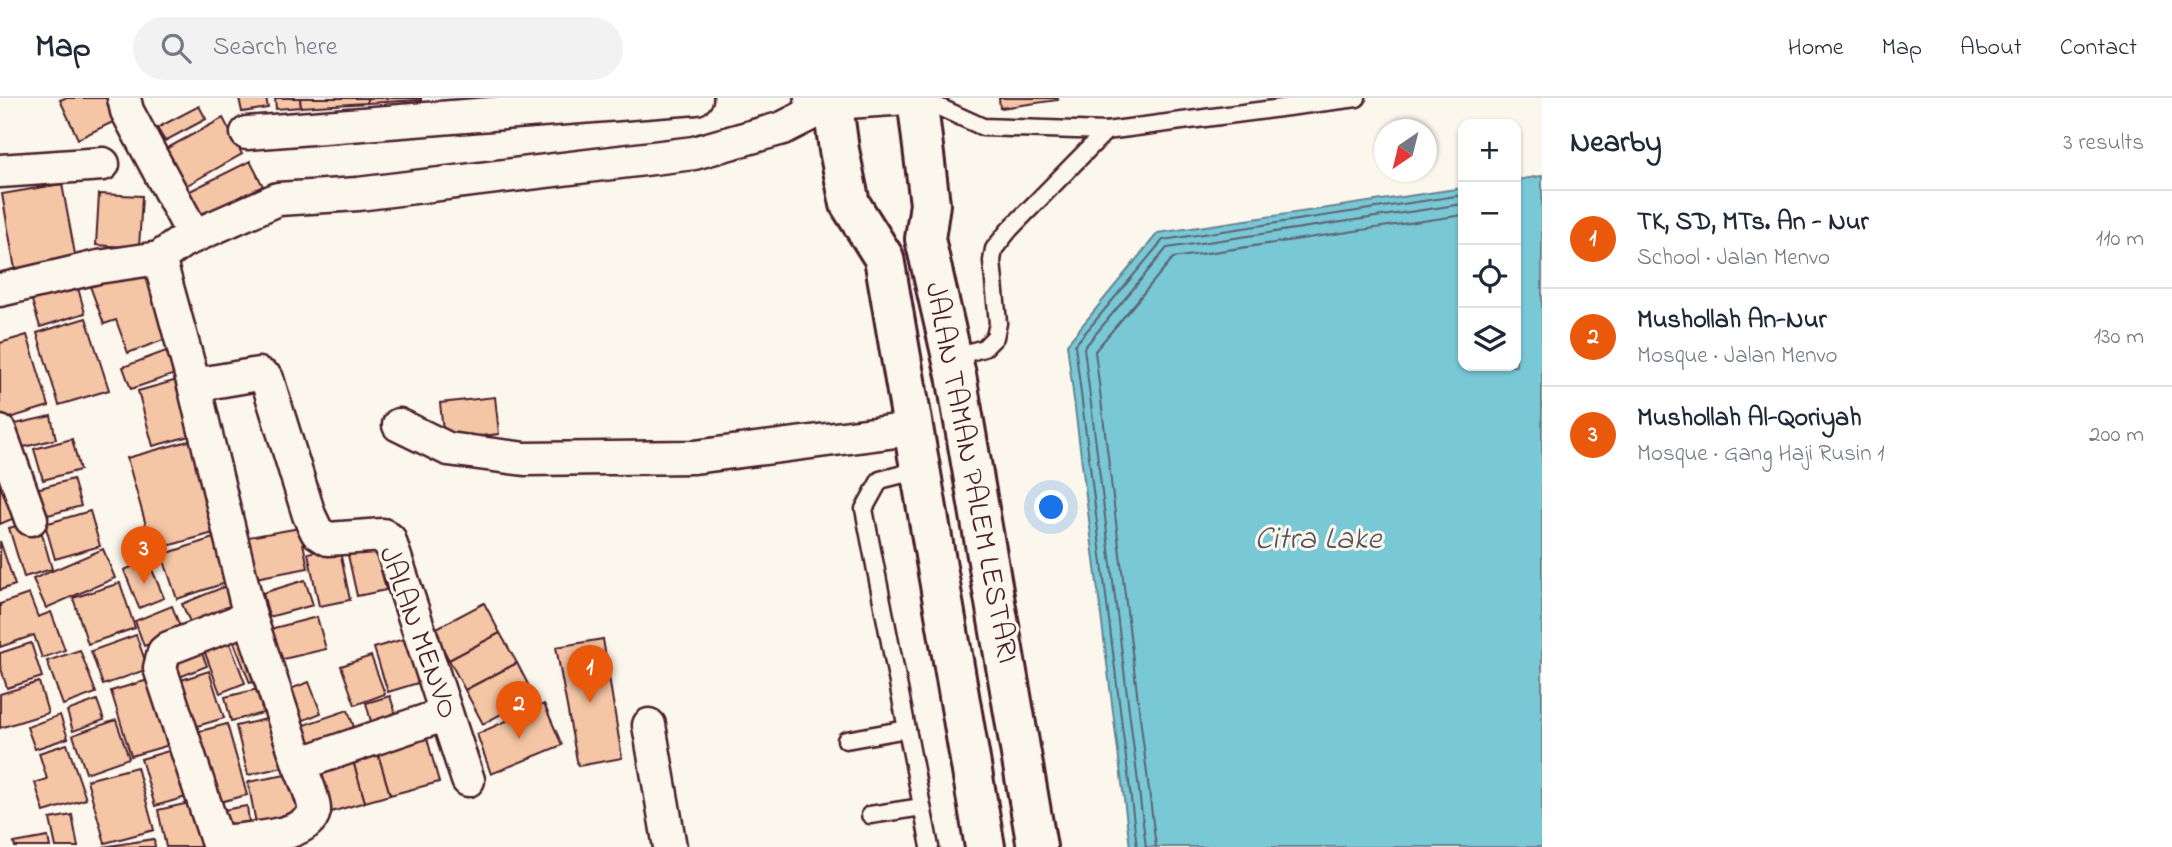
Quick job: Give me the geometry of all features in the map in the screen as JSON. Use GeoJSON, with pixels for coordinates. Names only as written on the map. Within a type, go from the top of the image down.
{"type":"FeatureCollection","features":[{"type":"Feature","properties":{"kind":"street"},"geometry":{"type":"LineString","coordinates":[[124,98],[127,111],[194,236]]}},
{"type":"Feature","properties":{"kind":"street"},"geometry":{"type":"LineString","coordinates":[[247,133],[605,101],[696,98]]}},
{"type":"Feature","properties":{"kind":"street"},"geometry":{"type":"LineString","coordinates":[[0,290],[98,267],[159,258],[194,236],[278,199],[359,194],[694,153],[783,128],[823,100],[907,98]]}},
{"type":"Feature","properties":{"kind":"street","name":"JALAN TAMAN PALEM LESTARI"},"geometry":{"type":"LineString","coordinates":[[918,98],[930,204],[925,239],[953,357],[1037,847]]}},
{"type":"Feature","properties":{"kind":"street","name":"JALAN TAMAN PALEM LESTARI"},"geometry":{"type":"LineString","coordinates":[[823,100],[839,150],[850,204],[884,258],[985,847]]}},
{"type":"Feature","properties":{"kind":"street"},"geometry":{"type":"LineString","coordinates":[[0,171],[103,164]]}},
{"type":"Feature","properties":{"kind":"street"},"geometry":{"type":"LineString","coordinates":[[159,258],[194,385],[250,617],[314,808],[306,822],[292,831],[218,845],[162,674],[160,660],[169,648],[250,617]]}},
{"type":"Feature","properties":{"kind":"street","name":"JALAN MENVO"},"geometry":{"type":"LineString","coordinates":[[194,385],[260,374],[267,379],[309,515],[317,532],[328,539],[376,535],[389,539],[468,780]]}},
{"type":"Feature","properties":{"kind":"street"},"geometry":{"type":"LineString","coordinates":[[399,425],[448,449],[538,460],[694,457],[912,429]]}},
{"type":"Feature","properties":{"kind":"street"},"geometry":{"type":"LineString","coordinates":[[0,432],[31,519]]}},
{"type":"Feature","properties":{"kind":"street"},"geometry":{"type":"LineString","coordinates":[[299,764],[446,714]]}},
{"type":"Feature","properties":{"kind":"street"},"geometry":{"type":"LineString","coordinates":[[649,725],[670,847]]}},
{"type":"Feature","properties":{"kind":"lane"},"geometry":{"type":"LineString","coordinates":[[918,98],[982,127],[1106,131],[1357,98]]}},
{"type":"Feature","properties":{"kind":"lane"},"geometry":{"type":"LineString","coordinates":[[953,357],[984,348],[995,337],[998,323],[992,261],[994,249],[1009,230],[1106,131]]}},
{"type":"Feature","properties":{"kind":"lane"},"geometry":{"type":"LineString","coordinates":[[919,470],[880,480],[864,509],[930,847]]}},
{"type":"Feature","properties":{"kind":"lane"},"geometry":{"type":"LineString","coordinates":[[846,740],[907,729]]}},
{"type":"Feature","properties":{"kind":"lane"},"geometry":{"type":"LineString","coordinates":[[870,815],[922,807]]}},
{"type":"Feature","properties":{"kind":"water","name":"Citra Lake"},"geometry":{"type":"Polygon","coordinates":[[[1542,176],[1542,847],[1130,847],[1067,344],[1158,233],[1458,189],[1458,371],[1521,371],[1521,179],[1542,176]]]}},
{"type":"Feature","properties":{"kind":"building"},"geometry":{"type":"Polygon","coordinates":[[[107,98],[117,120],[78,139],[60,100],[107,98]]]}},
{"type":"Feature","properties":{"kind":"building"},"geometry":{"type":"Polygon","coordinates":[[[239,98],[266,98],[268,108],[242,112],[239,98]]]}},
{"type":"Feature","properties":{"kind":"building"},"geometry":{"type":"Polygon","coordinates":[[[275,98],[300,98],[301,107],[276,109],[275,98]]]}},
{"type":"Feature","properties":{"kind":"building"},"geometry":{"type":"Polygon","coordinates":[[[300,98],[367,98],[367,103],[301,107],[300,98]]]}},
{"type":"Feature","properties":{"kind":"building"},"geometry":{"type":"Polygon","coordinates":[[[367,98],[421,98],[421,100],[367,103],[367,98]]]}},
{"type":"Feature","properties":{"kind":"building"},"geometry":{"type":"Polygon","coordinates":[[[999,98],[1058,98],[1058,100],[1000,108],[999,98]]]}},
{"type":"Feature","properties":{"kind":"building"},"geometry":{"type":"Polygon","coordinates":[[[199,106],[206,119],[165,141],[157,128],[199,106]]]}},
{"type":"Feature","properties":{"kind":"building"},"geometry":{"type":"Polygon","coordinates":[[[223,118],[242,154],[182,188],[162,151],[223,118]]]}},
{"type":"Feature","properties":{"kind":"building"},"geometry":{"type":"Polygon","coordinates":[[[250,161],[263,186],[197,219],[184,194],[250,161]]]}},
{"type":"Feature","properties":{"kind":"building"},"geometry":{"type":"Polygon","coordinates":[[[62,184],[77,265],[16,275],[2,194],[62,184]]]}},
{"type":"Feature","properties":{"kind":"building"},"geometry":{"type":"Polygon","coordinates":[[[99,194],[142,196],[139,248],[96,245],[99,194]]]}},
{"type":"Feature","properties":{"kind":"building"},"geometry":{"type":"Polygon","coordinates":[[[142,265],[169,338],[128,353],[116,320],[104,324],[90,286],[142,265]]]}},
{"type":"Feature","properties":{"kind":"building"},"geometry":{"type":"Polygon","coordinates":[[[76,281],[85,313],[40,327],[30,294],[76,281]]]}},
{"type":"Feature","properties":{"kind":"building"},"geometry":{"type":"Polygon","coordinates":[[[86,318],[109,390],[59,405],[37,333],[86,318]]]}},
{"type":"Feature","properties":{"kind":"building"},"geometry":{"type":"Polygon","coordinates":[[[27,335],[49,406],[3,420],[0,412],[0,343],[27,335]]]}},
{"type":"Feature","properties":{"kind":"building"},"geometry":{"type":"Polygon","coordinates":[[[166,351],[175,374],[131,389],[123,367],[166,351]]]}},
{"type":"Feature","properties":{"kind":"building"},"geometry":{"type":"Polygon","coordinates":[[[181,379],[197,434],[153,446],[138,391],[181,379]]]}},
{"type":"Feature","properties":{"kind":"building"},"geometry":{"type":"Polygon","coordinates":[[[495,397],[499,434],[444,440],[440,403],[495,397]]]}},
{"type":"Feature","properties":{"kind":"building"},"geometry":{"type":"Polygon","coordinates":[[[51,416],[56,439],[8,451],[2,427],[51,416]]]}},
{"type":"Feature","properties":{"kind":"building"},"geometry":{"type":"Polygon","coordinates":[[[72,439],[80,470],[43,480],[34,449],[72,439]]]}},
{"type":"Feature","properties":{"kind":"building"},"geometry":{"type":"Polygon","coordinates":[[[192,440],[217,532],[153,550],[127,458],[192,440]]]}},
{"type":"Feature","properties":{"kind":"building"},"geometry":{"type":"Polygon","coordinates":[[[0,451],[24,514],[0,524],[0,451]]]}},
{"type":"Feature","properties":{"kind":"building"},"geometry":{"type":"Polygon","coordinates":[[[73,479],[81,506],[41,517],[33,490],[73,479]]]}},
{"type":"Feature","properties":{"kind":"building"},"geometry":{"type":"Polygon","coordinates":[[[90,511],[100,546],[55,559],[45,524],[90,511]]]}},
{"type":"Feature","properties":{"kind":"building"},"geometry":{"type":"Polygon","coordinates":[[[38,520],[52,569],[24,577],[9,528],[38,520]]]}},
{"type":"Feature","properties":{"kind":"building"},"geometry":{"type":"Polygon","coordinates":[[[300,528],[308,568],[250,579],[243,538],[300,528]]]}},
{"type":"Feature","properties":{"kind":"building"},"geometry":{"type":"Polygon","coordinates":[[[216,537],[231,581],[177,599],[162,555],[216,537]]]}},
{"type":"Feature","properties":{"kind":"building"},"geometry":{"type":"Polygon","coordinates":[[[0,541],[15,585],[0,590],[0,541]]]}},
{"type":"Feature","properties":{"kind":"building"},"geometry":{"type":"Polygon","coordinates":[[[339,547],[350,600],[319,606],[308,553],[339,547]]]}},
{"type":"Feature","properties":{"kind":"building"},"geometry":{"type":"Polygon","coordinates":[[[376,548],[386,590],[357,596],[348,555],[376,548]]]}},
{"type":"Feature","properties":{"kind":"building"},"geometry":{"type":"Polygon","coordinates":[[[103,549],[115,578],[46,608],[33,579],[103,549]]]}},
{"type":"Feature","properties":{"kind":"building"},"geometry":{"type":"Polygon","coordinates":[[[148,560],[164,598],[139,608],[124,570],[148,560]]]}},
{"type":"Feature","properties":{"kind":"building"},"geometry":{"type":"Polygon","coordinates":[[[305,580],[313,605],[269,617],[263,593],[305,580]]]}},
{"type":"Feature","properties":{"kind":"building"},"geometry":{"type":"Polygon","coordinates":[[[120,583],[135,628],[88,644],[73,598],[120,583]]]}},
{"type":"Feature","properties":{"kind":"building"},"geometry":{"type":"Polygon","coordinates":[[[231,584],[242,612],[194,631],[182,604],[231,584]]]}},
{"type":"Feature","properties":{"kind":"building"},"geometry":{"type":"Polygon","coordinates":[[[29,594],[38,617],[51,612],[65,650],[42,658],[34,635],[0,647],[0,604],[29,594]]]}},
{"type":"Feature","properties":{"kind":"building"},"geometry":{"type":"Polygon","coordinates":[[[484,603],[500,633],[449,660],[433,630],[484,603]]]}},
{"type":"Feature","properties":{"kind":"building"},"geometry":{"type":"Polygon","coordinates":[[[172,606],[182,632],[144,646],[135,621],[172,606]]]}},
{"type":"Feature","properties":{"kind":"building"},"geometry":{"type":"Polygon","coordinates":[[[317,617],[326,649],[279,660],[270,629],[317,617]]]}},
{"type":"Feature","properties":{"kind":"building"},"geometry":{"type":"Polygon","coordinates":[[[249,628],[268,676],[250,683],[231,635],[249,628]]]}},
{"type":"Feature","properties":{"kind":"building"},"geometry":{"type":"Polygon","coordinates":[[[500,633],[517,663],[465,690],[449,660],[500,633]]]}},
{"type":"Feature","properties":{"kind":"building"},"geometry":{"type":"Polygon","coordinates":[[[136,635],[148,669],[103,685],[91,651],[136,635]]]}},
{"type":"Feature","properties":{"kind":"building"},"geometry":{"type":"Polygon","coordinates":[[[407,638],[421,682],[388,692],[374,648],[407,638]]]}},
{"type":"Feature","properties":{"kind":"building"},"geometry":{"type":"Polygon","coordinates":[[[603,639],[622,758],[578,766],[556,647],[603,639]]]}},
{"type":"Feature","properties":{"kind":"building"},"geometry":{"type":"Polygon","coordinates":[[[229,641],[245,683],[220,693],[204,650],[229,641]]]}},
{"type":"Feature","properties":{"kind":"building"},"geometry":{"type":"Polygon","coordinates":[[[31,643],[42,677],[7,688],[0,665],[0,653],[31,643]]]}},
{"type":"Feature","properties":{"kind":"building"},"geometry":{"type":"Polygon","coordinates":[[[200,648],[207,666],[172,680],[165,662],[200,648]]]}},
{"type":"Feature","properties":{"kind":"building"},"geometry":{"type":"Polygon","coordinates":[[[80,650],[96,693],[63,705],[47,661],[80,650]]]}},
{"type":"Feature","properties":{"kind":"building"},"geometry":{"type":"Polygon","coordinates":[[[371,656],[385,694],[355,705],[341,666],[371,656]]]}},
{"type":"Feature","properties":{"kind":"building"},"geometry":{"type":"Polygon","coordinates":[[[517,663],[534,696],[483,724],[465,690],[517,663]]]}},
{"type":"Feature","properties":{"kind":"building"},"geometry":{"type":"Polygon","coordinates":[[[209,671],[224,718],[187,729],[172,683],[209,671]]]}},
{"type":"Feature","properties":{"kind":"building"},"geometry":{"type":"Polygon","coordinates":[[[155,678],[176,743],[131,756],[111,691],[155,678]]]}},
{"type":"Feature","properties":{"kind":"building"},"geometry":{"type":"Polygon","coordinates":[[[39,682],[48,713],[0,728],[0,694],[39,682]]]}},
{"type":"Feature","properties":{"kind":"building"},"geometry":{"type":"Polygon","coordinates":[[[309,682],[321,713],[294,724],[282,692],[309,682]]]}},
{"type":"Feature","properties":{"kind":"building"},"geometry":{"type":"Polygon","coordinates":[[[258,689],[263,713],[231,721],[225,697],[258,689]]]}},
{"type":"Feature","properties":{"kind":"building"},"geometry":{"type":"Polygon","coordinates":[[[390,696],[398,721],[373,729],[366,703],[390,696]]]}},
{"type":"Feature","properties":{"kind":"building"},"geometry":{"type":"Polygon","coordinates":[[[97,700],[104,720],[73,731],[67,711],[97,700]]]}},
{"type":"Feature","properties":{"kind":"building"},"geometry":{"type":"Polygon","coordinates":[[[544,704],[562,745],[491,774],[477,734],[544,704]]]}},
{"type":"Feature","properties":{"kind":"building"},"geometry":{"type":"Polygon","coordinates":[[[348,710],[358,739],[302,758],[292,729],[348,710]]]}},
{"type":"Feature","properties":{"kind":"building"},"geometry":{"type":"Polygon","coordinates":[[[60,715],[68,738],[35,749],[27,727],[60,715]]]}},
{"type":"Feature","properties":{"kind":"building"},"geometry":{"type":"Polygon","coordinates":[[[279,716],[292,765],[248,775],[236,726],[279,716]]]}},
{"type":"Feature","properties":{"kind":"building"},"geometry":{"type":"Polygon","coordinates":[[[116,720],[129,758],[86,773],[73,735],[116,720]]]}},
{"type":"Feature","properties":{"kind":"building"},"geometry":{"type":"Polygon","coordinates":[[[227,724],[247,795],[208,805],[189,734],[227,724]]]}},
{"type":"Feature","properties":{"kind":"building"},"geometry":{"type":"Polygon","coordinates":[[[425,731],[439,782],[390,795],[375,744],[425,731]]]}},
{"type":"Feature","properties":{"kind":"building"},"geometry":{"type":"Polygon","coordinates":[[[67,744],[86,799],[44,812],[35,783],[47,779],[39,753],[67,744]]]}},
{"type":"Feature","properties":{"kind":"building"},"geometry":{"type":"Polygon","coordinates":[[[375,744],[390,795],[365,802],[350,751],[375,744]]]}},
{"type":"Feature","properties":{"kind":"building"},"geometry":{"type":"Polygon","coordinates":[[[179,748],[193,795],[155,806],[141,759],[179,748]]]}},
{"type":"Feature","properties":{"kind":"building"},"geometry":{"type":"Polygon","coordinates":[[[350,751],[365,802],[328,813],[313,761],[350,751]]]}},
{"type":"Feature","properties":{"kind":"building"},"geometry":{"type":"Polygon","coordinates":[[[137,767],[154,830],[105,843],[87,780],[137,767]]]}},
{"type":"Feature","properties":{"kind":"building"},"geometry":{"type":"Polygon","coordinates":[[[291,774],[298,815],[256,823],[248,782],[291,774]]]}},
{"type":"Feature","properties":{"kind":"building"},"geometry":{"type":"Polygon","coordinates":[[[198,801],[208,845],[166,847],[158,810],[198,801]]]}},
{"type":"Feature","properties":{"kind":"building"},"geometry":{"type":"Polygon","coordinates":[[[247,806],[251,837],[221,841],[217,811],[247,806]]]}},
{"type":"Feature","properties":{"kind":"building"},"geometry":{"type":"Polygon","coordinates":[[[72,815],[78,847],[56,847],[50,819],[72,815]]]}},
{"type":"Feature","properties":{"kind":"building"},"geometry":{"type":"Polygon","coordinates":[[[48,837],[50,847],[15,847],[14,843],[48,837]]]}},
{"type":"Feature","properties":{"kind":"building"},"geometry":{"type":"Polygon","coordinates":[[[154,839],[155,847],[103,847],[154,839]]]}},
{"type":"Feature","properties":{"kind":"place","name":"Mushollah Al-Qoriyah"},"geometry":{"type":"Point","coordinates":[144,584]}},
{"type":"Feature","properties":{"kind":"place","name":"TK, SD, MTs. An - Nur"},"geometry":{"type":"Point","coordinates":[590,703]}},
{"type":"Feature","properties":{"kind":"place","name":"Mushollah An-Nur"},"geometry":{"type":"Point","coordinates":[519,739]}}]}
